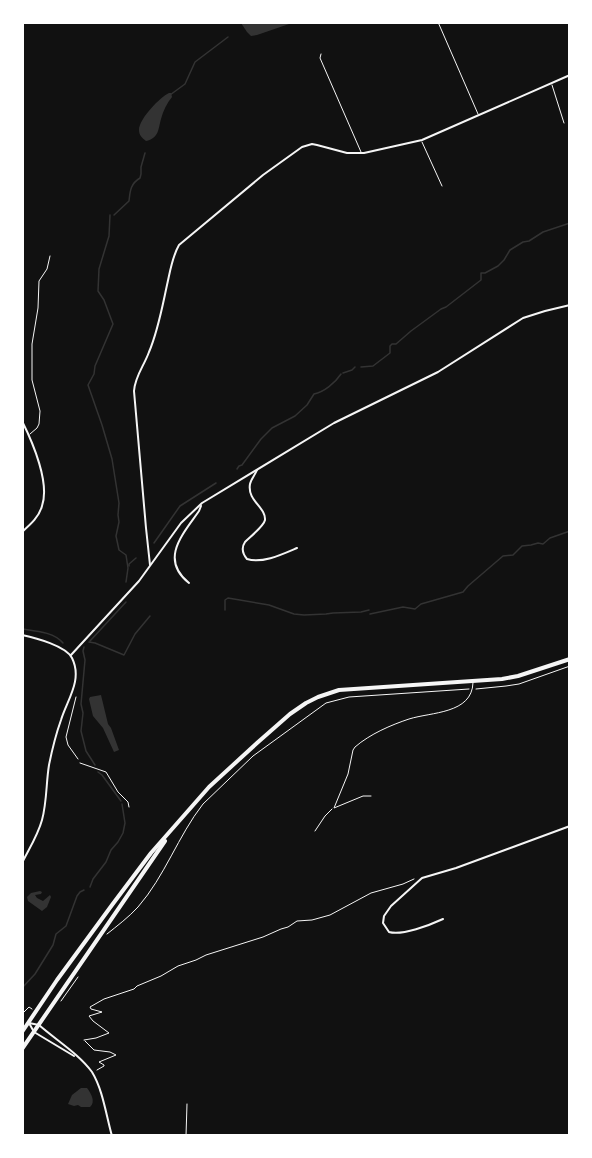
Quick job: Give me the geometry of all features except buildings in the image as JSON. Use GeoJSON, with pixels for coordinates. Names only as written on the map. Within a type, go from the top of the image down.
{"type":"FeatureCollection","features":[{"type":"Feature","properties":{"kind":"main road"},"geometry":{"type":"LineString","coordinates":[[22,1032],[95,926],[151,853],[209,787],[290,714],[306,703],[339,690],[510,678],[570,658]]}},
{"type":"Feature","properties":{"kind":"main road"},"geometry":{"type":"LineString","coordinates":[[22,1049],[175,826]]}},
{"type":"Feature","properties":{"kind":"street"},"geometry":{"type":"LineString","coordinates":[[150,565],[134,391],[135,382],[155,338],[177,249],[263,175],[302,147],[312,144],[347,153],[362,153],[422,140],[570,75]]}},
{"type":"Feature","properties":{"kind":"street"},"geometry":{"type":"LineString","coordinates":[[71,656],[125,596],[181,523],[202,503],[334,423],[438,372],[523,318],[545,310],[570,305]]}},
{"type":"Feature","properties":{"kind":"street"},"geometry":{"type":"LineString","coordinates":[[22,421],[35,451],[42,477],[44,499],[39,514],[22,532]]}},
{"type":"Feature","properties":{"kind":"street"},"geometry":{"type":"LineString","coordinates":[[257,470],[250,483],[250,492],[263,513],[264,522],[245,542],[243,553],[247,559],[254,560],[279,555],[297,548]]}},
{"type":"Feature","properties":{"kind":"street"},"geometry":{"type":"LineString","coordinates":[[189,583],[181,576],[174,557],[176,546],[202,503]]}},
{"type":"Feature","properties":{"kind":"street"},"geometry":{"type":"LineString","coordinates":[[22,635],[53,645],[71,656],[76,670],[75,686],[61,718],[49,766],[42,819],[22,862]]}},
{"type":"Feature","properties":{"kind":"street"},"geometry":{"type":"LineString","coordinates":[[443,919],[396,934],[389,932],[382,919],[419,879],[456,868],[570,826]]}},
{"type":"Feature","properties":{"kind":"street"},"geometry":{"type":"LineString","coordinates":[[29,1023],[39,1025],[79,1059],[94,1077],[112,1136]]}},
{"type":"Feature","properties":{"kind":"street"},"geometry":{"type":"LineString","coordinates":[[29,1023],[34,1032],[79,1059]]}},
{"type":"Feature","properties":{"kind":"lane"},"geometry":{"type":"LineString","coordinates":[[438,22],[478,116]]}},
{"type":"Feature","properties":{"kind":"lane"},"geometry":{"type":"LineString","coordinates":[[321,54],[320,58],[362,153]]}},
{"type":"Feature","properties":{"kind":"lane"},"geometry":{"type":"LineString","coordinates":[[551,83],[564,123]]}},
{"type":"Feature","properties":{"kind":"lane"},"geometry":{"type":"LineString","coordinates":[[422,140],[442,186]]}},
{"type":"Feature","properties":{"kind":"lane"},"geometry":{"type":"LineString","coordinates":[[28,435],[39,424],[40,411],[32,380],[32,344],[38,308],[39,281],[47,269],[50,256]]}},
{"type":"Feature","properties":{"kind":"lane"},"geometry":{"type":"LineString","coordinates":[[334,808],[348,774],[353,750],[361,742],[408,720],[454,709],[470,697],[473,681]]}},
{"type":"Feature","properties":{"kind":"lane"},"geometry":{"type":"LineString","coordinates":[[80,763],[106,772],[118,792],[128,802],[129,807]]}},
{"type":"Feature","properties":{"kind":"lane"},"geometry":{"type":"LineString","coordinates":[[315,831],[325,816],[334,808],[363,796],[371,796]]}},
{"type":"Feature","properties":{"kind":"lane"},"geometry":{"type":"LineString","coordinates":[[186,1136],[187,1104]]}},
{"type":"Feature","properties":{"kind":"path"},"geometry":{"type":"LineString","coordinates":[[105,936],[138,907],[203,804],[253,756],[322,705],[349,697],[519,684],[570,666]]}},
{"type":"Feature","properties":{"kind":"path"},"geometry":{"type":"LineString","coordinates":[[76,697],[66,737],[68,745],[80,763]]}},
{"type":"Feature","properties":{"kind":"path"},"geometry":{"type":"LineString","coordinates":[[94,1077],[97,1070],[104,1066],[99,1062],[116,1055],[94,1050],[84,1040],[110,1033],[88,1016],[102,1012],[91,1010],[92,1005],[134,989],[178,966],[206,955],[263,937],[297,921],[315,920],[330,915],[371,893],[403,884],[414,878],[419,879]]}},
{"type":"Feature","properties":{"kind":"path"},"geometry":{"type":"LineString","coordinates":[[60,1003],[78,976]]}},
{"type":"Feature","properties":{"kind":"path"},"geometry":{"type":"LineString","coordinates":[[22,1014],[29,1007]]}},
{"type":"Feature","properties":{"kind":"shaded area"},"geometry":{"type":"Polygon","coordinates":[[[241,23],[292,23],[251,36],[241,23]]]}},
{"type":"Feature","properties":{"kind":"shaded area"},"geometry":{"type":"Polygon","coordinates":[[[169,93],[172,97],[164,110],[157,133],[146,141],[139,132],[142,120],[169,93]]]}},
{"type":"Feature","properties":{"kind":"shaded area"},"geometry":{"type":"Polygon","coordinates":[[[101,695],[108,724],[119,750],[114,752],[103,728],[93,716],[89,699],[101,695]]]}},
{"type":"Feature","properties":{"kind":"shaded area"},"geometry":{"type":"Polygon","coordinates":[[[40,891],[41,894],[35,895],[37,898],[43,901],[50,895],[51,897],[47,907],[42,911],[28,901],[27,897],[31,893],[40,891]]]}},
{"type":"Feature","properties":{"kind":"shaded area"},"geometry":{"type":"Polygon","coordinates":[[[81,1088],[87,1088],[91,1095],[93,1103],[90,1107],[68,1104],[72,1095],[81,1088]]]}},
{"type":"Feature","properties":{"kind":"waterway"},"geometry":{"type":"LineString","coordinates":[[170,95],[185,84],[195,62],[228,37]]}},
{"type":"Feature","properties":{"kind":"waterway"},"geometry":{"type":"LineString","coordinates":[[114,215],[129,201],[132,186],[140,178],[145,153]]}},
{"type":"Feature","properties":{"kind":"waterway"},"geometry":{"type":"LineString","coordinates":[[110,215],[109,236],[99,269],[98,291],[113,324],[88,385],[112,459],[119,503],[116,536],[119,550],[126,555],[128,568],[126,582]]}},
{"type":"Feature","properties":{"kind":"waterway"},"geometry":{"type":"LineString","coordinates":[[361,367],[373,366],[390,353],[392,344],[396,344],[481,280],[481,273],[498,266],[510,250],[543,232],[570,223]]}},
{"type":"Feature","properties":{"kind":"waterway"},"geometry":{"type":"LineString","coordinates":[[343,373],[355,367]]}},
{"type":"Feature","properties":{"kind":"waterway"},"geometry":{"type":"LineString","coordinates":[[237,469],[272,428],[295,416],[307,405],[314,394],[329,387],[341,374]]}},
{"type":"Feature","properties":{"kind":"waterway"},"geometry":{"type":"LineString","coordinates":[[154,543],[180,506],[216,483]]}},
{"type":"Feature","properties":{"kind":"waterway"},"geometry":{"type":"LineString","coordinates":[[370,614],[403,607],[415,609],[421,604],[463,592],[503,556],[513,555],[522,546],[543,544],[550,538],[570,531]]}},
{"type":"Feature","properties":{"kind":"waterway"},"geometry":{"type":"LineString","coordinates":[[129,566],[136,558]]}},
{"type":"Feature","properties":{"kind":"waterway"},"geometry":{"type":"LineString","coordinates":[[225,610],[225,600],[228,598],[269,605],[304,615],[369,610]]}},
{"type":"Feature","properties":{"kind":"waterway"},"geometry":{"type":"LineString","coordinates":[[90,641],[126,602]]}},
{"type":"Feature","properties":{"kind":"waterway"},"geometry":{"type":"LineString","coordinates":[[89,642],[124,655],[135,634],[150,616]]}},
{"type":"Feature","properties":{"kind":"waterway"},"geometry":{"type":"LineString","coordinates":[[22,629],[50,634],[63,643]]}},
{"type":"Feature","properties":{"kind":"waterway"},"geometry":{"type":"LineString","coordinates":[[84,647],[81,731],[86,751],[95,765]]}},
{"type":"Feature","properties":{"kind":"waterway"},"geometry":{"type":"LineString","coordinates":[[98,772],[121,801]]}},
{"type":"Feature","properties":{"kind":"waterway"},"geometry":{"type":"LineString","coordinates":[[90,887],[123,833],[125,823],[122,804]]}},
{"type":"Feature","properties":{"kind":"waterway"},"geometry":{"type":"LineString","coordinates":[[22,988],[35,974],[53,945],[56,934],[66,926],[77,896],[84,890]]}}]}
